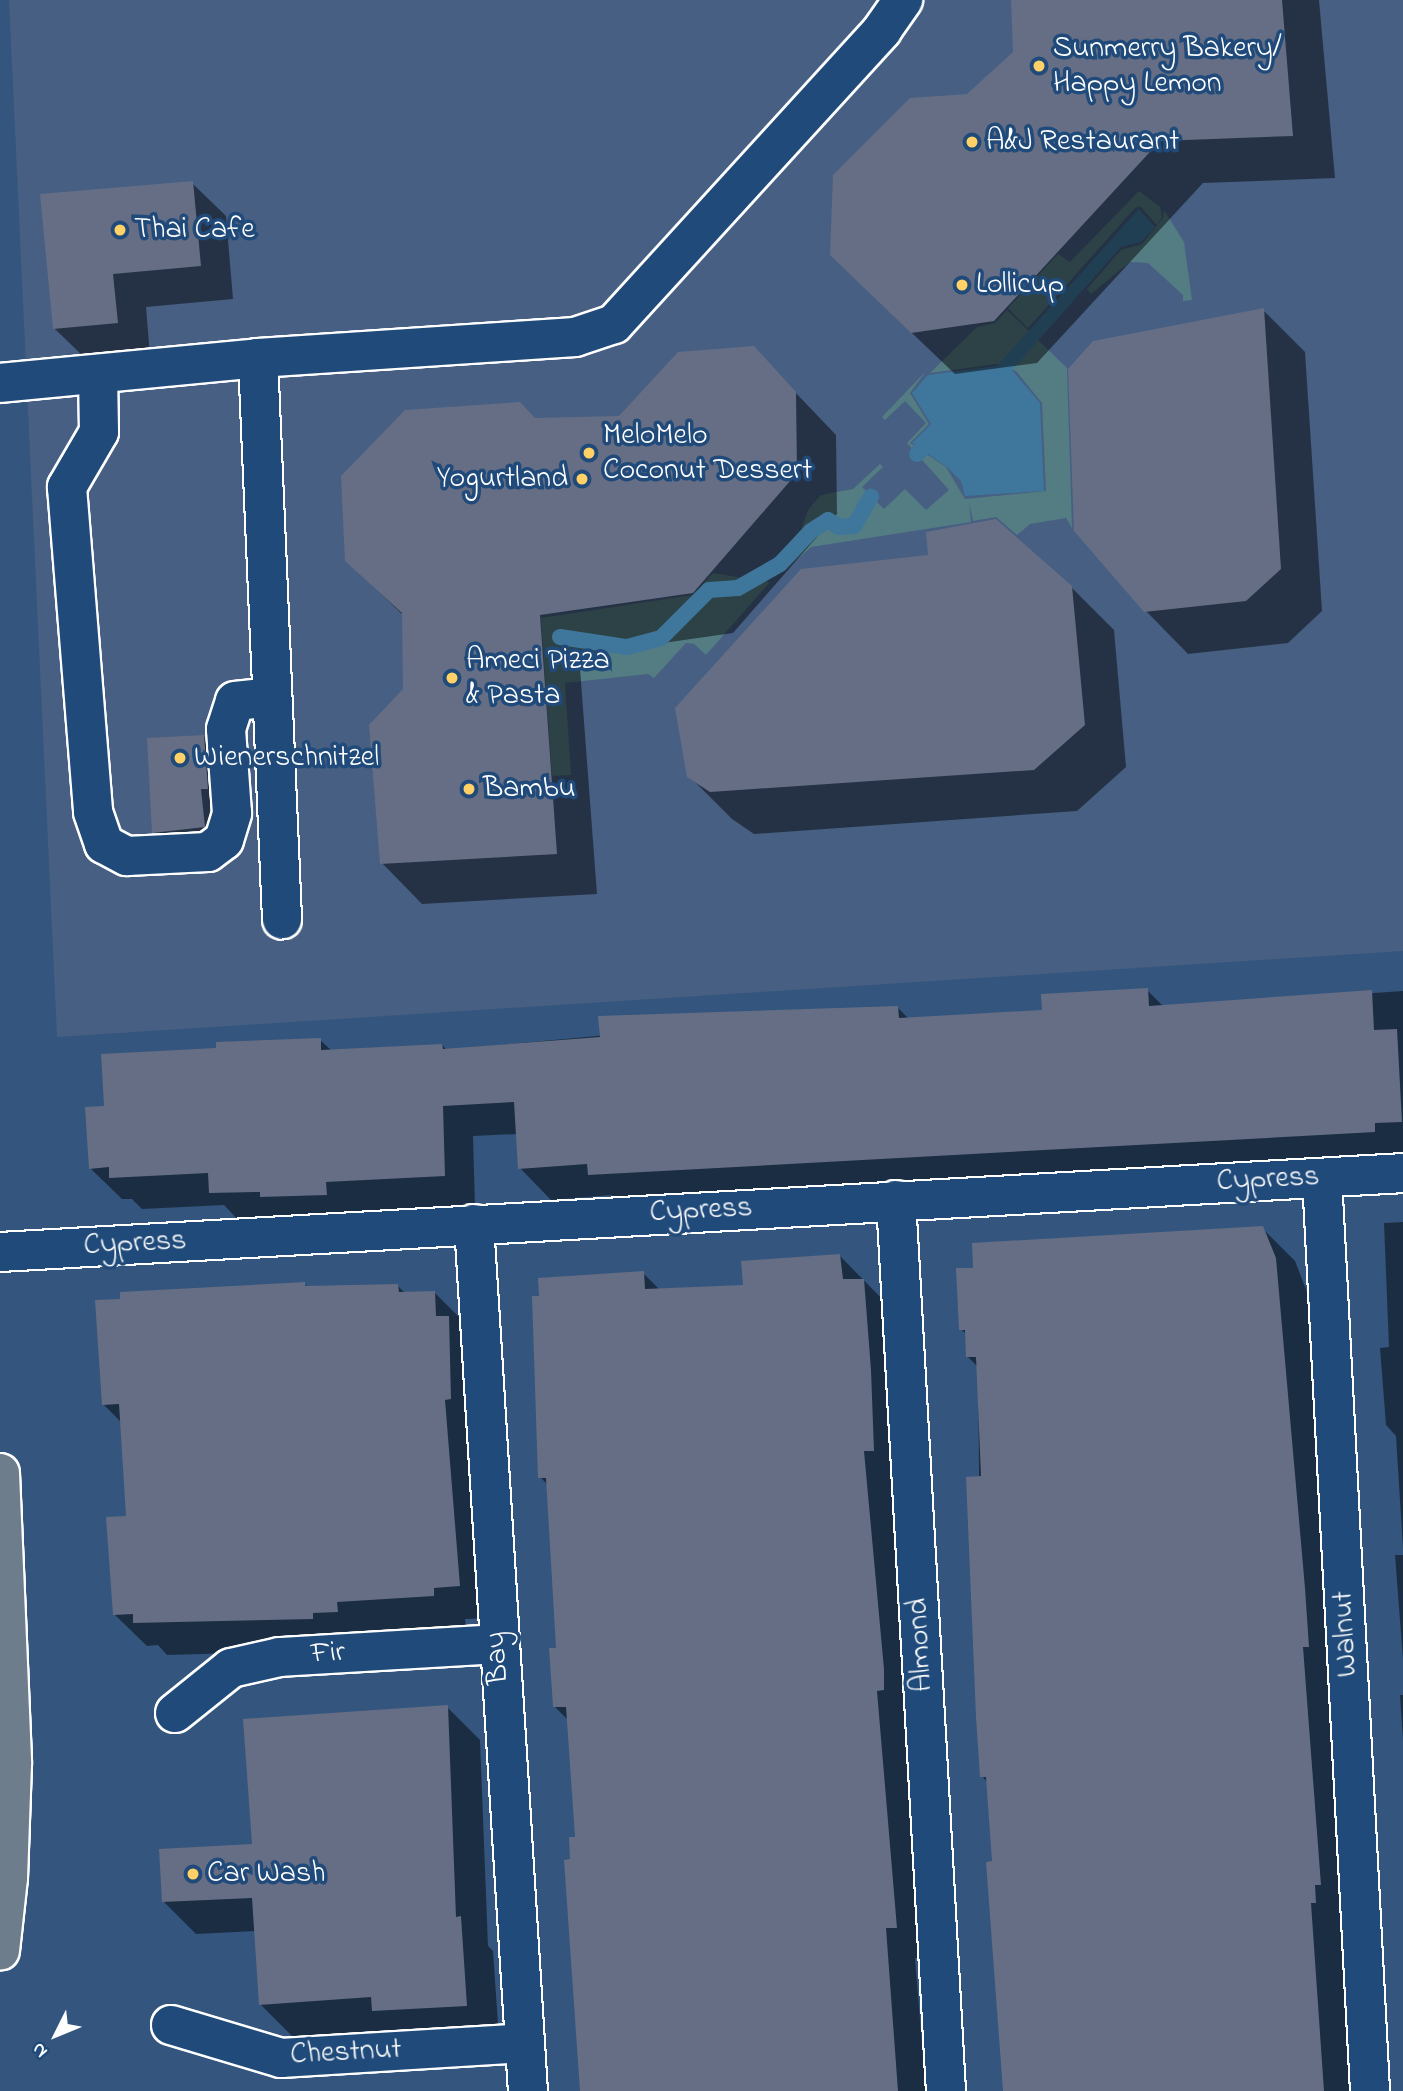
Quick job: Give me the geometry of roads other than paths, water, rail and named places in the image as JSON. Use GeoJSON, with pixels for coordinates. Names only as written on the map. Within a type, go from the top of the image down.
{"type":"FeatureCollection","features":[{"type":"Feature","properties":{"kind":"main road"},"geometry":{"type":"LineString","coordinates":[[0,1473],[9,1646],[12,1825],[0,1951]]}},
{"type":"Feature","properties":{"kind":"street"},"geometry":{"type":"LineString","coordinates":[[0,383],[258,358],[575,337],[614,324],[864,50],[902,0]]}},
{"type":"Feature","properties":{"kind":"street"},"geometry":{"type":"LineString","coordinates":[[258,358],[282,919]]}},
{"type":"Feature","properties":{"kind":"street"},"geometry":{"type":"LineString","coordinates":[[98,374],[99,432],[67,487],[93,811],[104,844],[127,856],[208,852],[224,840],[232,813],[226,729],[235,701],[271,697]]}},
{"type":"Feature","properties":{"kind":"street","name":"Cypress"},"geometry":{"type":"LineString","coordinates":[[0,1252],[1403,1173]]}},
{"type":"Feature","properties":{"kind":"street","name":"Walnut"},"geometry":{"type":"LineString","coordinates":[[1322,1178],[1370,2091]]}},
{"type":"Feature","properties":{"kind":"street","name":"Almond"},"geometry":{"type":"LineString","coordinates":[[896,1200],[946,2091]]}},
{"type":"Feature","properties":{"kind":"street","name":"Bay"},"geometry":{"type":"LineString","coordinates":[[474,1224],[497,1644],[528,2091]]}},
{"type":"Feature","properties":{"kind":"street","name":"Fir"},"geometry":{"type":"LineString","coordinates":[[175,1713],[230,1668],[281,1657],[497,1644]]}},
{"type":"Feature","properties":{"kind":"street","name":"Chestnut"},"geometry":{"type":"LineString","coordinates":[[171,2025],[281,2057],[525,2042]]}},
{"type":"Feature","properties":{"kind":"waterway"},"geometry":{"type":"LineString","coordinates":[[917,454],[920,451]]}},
{"type":"Feature","properties":{"kind":"waterway"},"geometry":{"type":"LineString","coordinates":[[560,637],[627,647],[661,638],[709,590],[738,588],[780,564],[811,531],[828,520],[839,527],[854,526],[871,497]]}},
{"type":"Feature","properties":{"kind":"place","name":"Sunmerry Bakery/ Happy Lemon"},"geometry":{"type":"Point","coordinates":[1039,66]}},
{"type":"Feature","properties":{"kind":"place","name":"A&J Restaurant"},"geometry":{"type":"Point","coordinates":[972,142]}},
{"type":"Feature","properties":{"kind":"place","name":"Thai Cafe"},"geometry":{"type":"Point","coordinates":[120,230]}},
{"type":"Feature","properties":{"kind":"place","name":"Lollicup"},"geometry":{"type":"Point","coordinates":[962,285]}},
{"type":"Feature","properties":{"kind":"place","name":"MeloMelo Coconut Dessert"},"geometry":{"type":"Point","coordinates":[589,453]}},
{"type":"Feature","properties":{"kind":"place","name":"Yogurtland"},"geometry":{"type":"Point","coordinates":[582,479]}},
{"type":"Feature","properties":{"kind":"place","name":"Ameci Pizza & Pasta"},"geometry":{"type":"Point","coordinates":[452,678]}},
{"type":"Feature","properties":{"kind":"place","name":"Wienerschnitzel"},"geometry":{"type":"Point","coordinates":[180,758]}},
{"type":"Feature","properties":{"kind":"place","name":"Bambu"},"geometry":{"type":"Point","coordinates":[469,789]}},
{"type":"Feature","properties":{"kind":"place","name":"Car Wash"},"geometry":{"type":"Point","coordinates":[193,1874]}}]}
